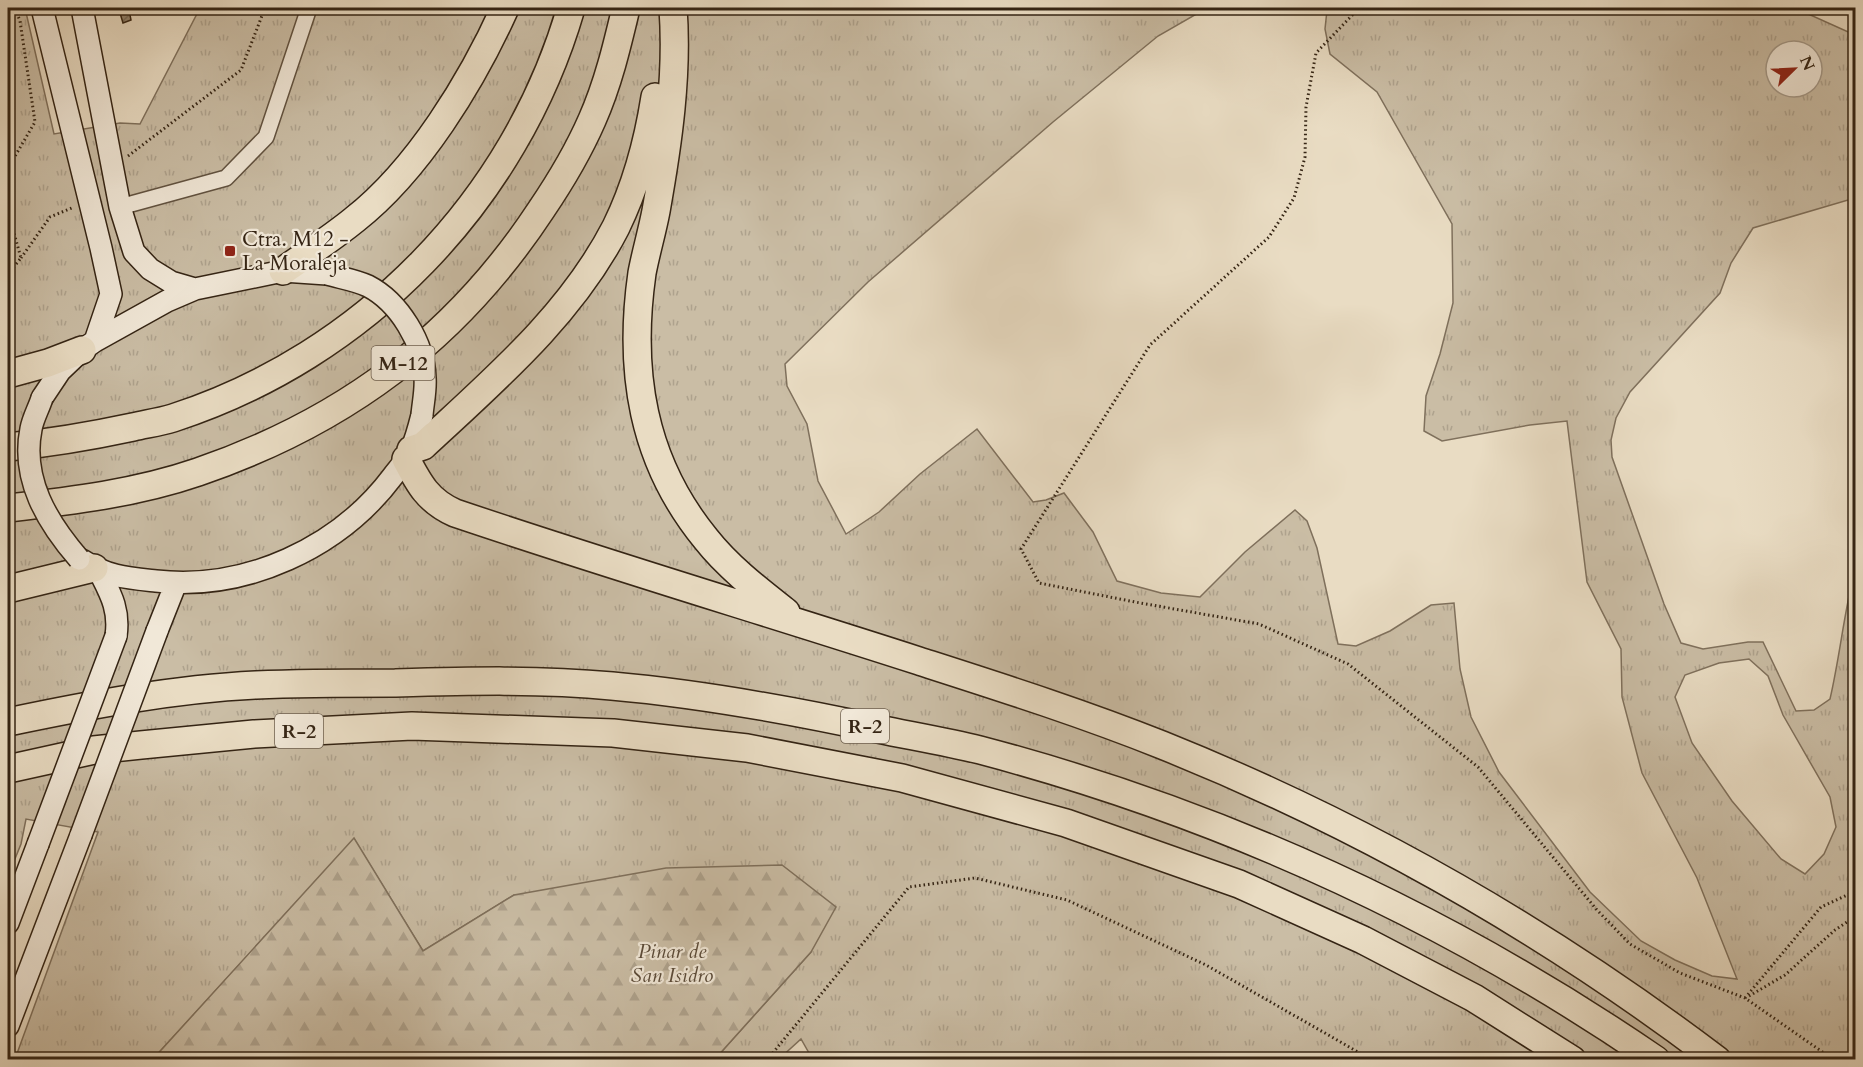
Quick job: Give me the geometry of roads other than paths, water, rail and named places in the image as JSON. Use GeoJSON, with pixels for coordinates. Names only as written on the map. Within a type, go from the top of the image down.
{"type":"FeatureCollection","features":[{"type":"Feature","properties":{"kind":"highway"},"geometry":{"type":"LineString","coordinates":[[283,271],[355,220],[408,166],[464,87],[482,57],[505,8]]}},
{"type":"Feature","properties":{"kind":"highway","name":"M-12"},"geometry":{"type":"LineString","coordinates":[[8,447],[93,436],[172,418],[276,375],[366,316],[416,270],[449,234],[477,199],[505,157],[561,43],[571,8]]}},
{"type":"Feature","properties":{"kind":"highway","name":"M-12"},"geometry":{"type":"LineString","coordinates":[[8,508],[65,502],[129,491],[196,472],[288,436],[335,411],[387,377],[480,291],[522,238],[562,177],[592,120],[615,56],[626,8]]}},
{"type":"Feature","properties":{"kind":"highway"},"geometry":{"type":"LineString","coordinates":[[663,8],[660,68],[643,155],[631,191],[607,243],[584,279],[547,327],[423,446],[409,454],[417,481],[430,497],[441,507],[455,513],[1034,698],[1163,745],[1372,842],[1493,909],[1621,990],[1717,1059]]}},
{"type":"Feature","properties":{"kind":"highway"},"geometry":{"type":"LineString","coordinates":[[673,8],[672,101],[656,210],[642,273],[638,316],[637,372],[643,412],[647,430],[668,481],[693,522],[731,566],[799,622]]}},
{"type":"Feature","properties":{"kind":"highway"},"geometry":{"type":"LineString","coordinates":[[8,374],[48,363],[88,345]]}},
{"type":"Feature","properties":{"kind":"highway"},"geometry":{"type":"LineString","coordinates":[[8,589],[91,566]]}},
{"type":"Feature","properties":{"kind":"highway","name":"R-2"},"geometry":{"type":"LineString","coordinates":[[8,722],[110,701],[266,685],[504,681],[611,686],[780,708],[977,750],[1091,782],[1214,825],[1356,885],[1457,938],[1522,974],[1656,1059]]}},
{"type":"Feature","properties":{"kind":"highway","name":"R-2"},"geometry":{"type":"LineString","coordinates":[[8,769],[94,750],[254,734],[412,726],[613,733],[747,748],[902,778],[1066,823],[1239,884],[1363,940],[1474,998],[1572,1059]]}},
{"type":"Feature","properties":{"kind":"highway"},"geometry":{"type":"LineString","coordinates":[[8,774],[94,750]]}},
{"type":"Feature","properties":{"kind":"street"},"geometry":{"type":"LineString","coordinates":[[42,8],[111,294],[88,345]]}},
{"type":"Feature","properties":{"kind":"street"},"geometry":{"type":"LineString","coordinates":[[82,8],[120,207],[134,252],[150,269],[171,282],[195,289]]}},
{"type":"Feature","properties":{"kind":"street"},"geometry":{"type":"LineString","coordinates":[[120,207],[226,178],[266,137],[309,8]]}},
{"type":"Feature","properties":{"kind":"street"},"geometry":{"type":"LineString","coordinates":[[8,923],[116,636],[118,621],[113,598],[91,566],[46,516],[35,490],[29,464],[31,428],[42,398],[60,371],[88,345],[167,301],[195,289],[283,271],[327,274],[368,286],[397,311],[411,332],[420,354],[425,377],[422,415],[409,454],[376,498],[328,538],[287,560],[245,575],[176,584],[122,578],[91,566]]}},
{"type":"Feature","properties":{"kind":"street"},"geometry":{"type":"LineString","coordinates":[[8,1026],[176,584]]}},
{"type":"Feature","properties":{"kind":"place","name":"Ctra. M12 - La Moraleja"},"geometry":{"type":"Point","coordinates":[230,251]}},
{"type":"Feature","properties":{"kind":"park label","name":"Pinar de San Isidro"},"geometry":{"type":"Point","coordinates":[672,963]}}]}
